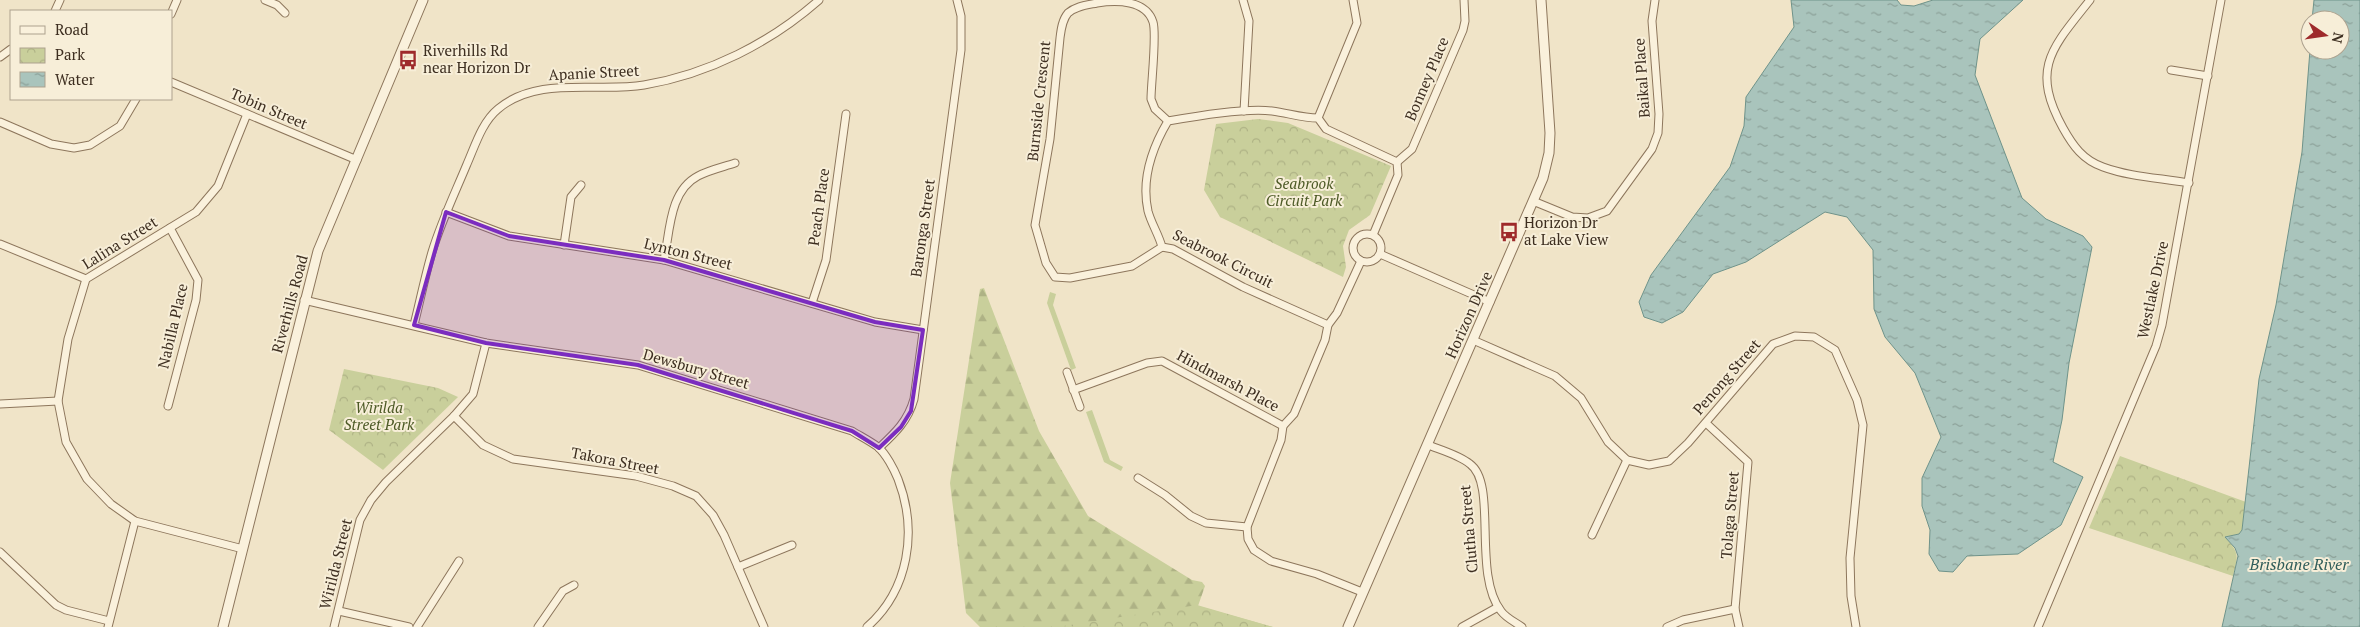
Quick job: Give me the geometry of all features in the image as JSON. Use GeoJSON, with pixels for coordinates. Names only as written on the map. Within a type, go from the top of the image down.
{"type":"FeatureCollection","features":[{"type":"Feature","properties":{"kind":"street"},"geometry":{"type":"LineString","coordinates":[[172,12],[177,0]]}},
{"type":"Feature","properties":{"kind":"street"},"geometry":{"type":"LineString","coordinates":[[265,0],[278,5],[286,13]]}},
{"type":"Feature","properties":{"kind":"street","name":"Riverhills Road"},"geometry":{"type":"LineString","coordinates":[[223,627],[304,300],[318,251],[423,0]]}},
{"type":"Feature","properties":{"kind":"street","name":"Apanie Street"},"geometry":{"type":"LineString","coordinates":[[414,325],[432,252],[446,212],[481,131],[498,109],[523,93],[550,88],[644,85],[703,70],[758,44],[801,16],[819,0]]}},
{"type":"Feature","properties":{"kind":"street","name":"Baronga Street"},"geometry":{"type":"LineString","coordinates":[[879,448],[901,427],[910,411],[923,330],[960,50],[961,16],[957,0]]}},
{"type":"Feature","properties":{"kind":"street","name":"Burnside Crescent"},"geometry":{"type":"LineString","coordinates":[[1162,247],[1132,266],[1070,278],[1055,277],[1046,263],[1035,225],[1050,139],[1062,25],[1068,13],[1080,6],[1120,0],[1134,2],[1148,12],[1154,23],[1151,99],[1155,109],[1168,121]]}},
{"type":"Feature","properties":{"kind":"street"},"geometry":{"type":"LineString","coordinates":[[1243,0],[1249,21],[1244,112]]}},
{"type":"Feature","properties":{"kind":"street"},"geometry":{"type":"LineString","coordinates":[[1318,118],[1357,23],[1353,0]]}},
{"type":"Feature","properties":{"kind":"street","name":"Bonney Place"},"geometry":{"type":"LineString","coordinates":[[1397,162],[1412,149],[1463,30],[1465,21],[1464,0]]}},
{"type":"Feature","properties":{"kind":"street","name":"Horizon Drive"},"geometry":{"type":"LineString","coordinates":[[1348,627],[1490,302],[1546,166],[1550,133],[1541,0]]}},
{"type":"Feature","properties":{"kind":"street","name":"Baikal Place"},"geometry":{"type":"LineString","coordinates":[[1533,201],[1572,218],[1588,218],[1606,211],[1652,149],[1658,133],[1659,114],[1652,21],[1656,0]]}},
{"type":"Feature","properties":{"kind":"street"},"geometry":{"type":"LineString","coordinates":[[2090,0],[2054,46],[2047,70],[2047,93],[2065,132],[2076,150],[2102,167],[2189,183]]}},
{"type":"Feature","properties":{"kind":"street","name":"Westlake Drive"},"geometry":{"type":"LineString","coordinates":[[2038,627],[2156,346],[2168,297],[2221,0]]}},
{"type":"Feature","properties":{"kind":"street"},"geometry":{"type":"LineString","coordinates":[[0,58],[10,50]]}},
{"type":"Feature","properties":{"kind":"street"},"geometry":{"type":"LineString","coordinates":[[2171,70],[2208,76]]}},
{"type":"Feature","properties":{"kind":"street","name":"Tobin Street"},"geometry":{"type":"LineString","coordinates":[[172,82],[357,160]]}},
{"type":"Feature","properties":{"kind":"street"},"geometry":{"type":"LineString","coordinates":[[0,122],[52,144],[74,148],[90,145],[120,126],[135,100]]}},
{"type":"Feature","properties":{"kind":"street"},"geometry":{"type":"LineString","coordinates":[[1168,121],[1244,112],[1271,111],[1304,118],[1318,118]]}},
{"type":"Feature","properties":{"kind":"street","name":"Lalina Street"},"geometry":{"type":"LineString","coordinates":[[242,549],[135,521],[111,504],[86,479],[66,442],[58,401],[68,339],[86,279],[196,212],[218,186],[247,114]]}},
{"type":"Feature","properties":{"kind":"street","name":"Peach Place"},"geometry":{"type":"LineString","coordinates":[[812,303],[826,260],[846,114]]}},
{"type":"Feature","properties":{"kind":"street"},"geometry":{"type":"LineString","coordinates":[[1318,118],[1326,129],[1397,162],[1398,175],[1372,235]]}},
{"type":"Feature","properties":{"kind":"street","name":"Seabrook Circuit"},"geometry":{"type":"LineString","coordinates":[[1168,121],[1150,159],[1145,187],[1148,212],[1162,247],[1173,249],[1243,287],[1328,325]]}},
{"type":"Feature","properties":{"kind":"street"},"geometry":{"type":"LineString","coordinates":[[664,260],[675,204],[682,188],[698,176],[735,163]]}},
{"type":"Feature","properties":{"kind":"street"},"geometry":{"type":"LineString","coordinates":[[564,245],[571,197],[581,185]]}},
{"type":"Feature","properties":{"kind":"street","name":"Lynton Street"},"geometry":{"type":"LineString","coordinates":[[446,212],[509,236],[664,260],[875,322],[923,330]]}},
{"type":"Feature","properties":{"kind":"street","name":"Nabilla Place"},"geometry":{"type":"LineString","coordinates":[[168,406],[196,300],[198,280],[170,228]]}},
{"type":"Feature","properties":{"kind":"street"},"geometry":{"type":"LineString","coordinates":[[1362,235],[1372,235],[1379,241],[1380,254],[1372,262],[1361,261],[1354,253],[1354,243],[1362,235]]}},
{"type":"Feature","properties":{"kind":"street"},"geometry":{"type":"LineString","coordinates":[[0,244],[86,279]]}},
{"type":"Feature","properties":{"kind":"street"},"geometry":{"type":"LineString","coordinates":[[1380,254],[1490,302]]}},
{"type":"Feature","properties":{"kind":"street"},"geometry":{"type":"LineString","coordinates":[[1361,261],[1337,313],[1328,325],[1325,340],[1294,414],[1283,426],[1281,440],[1247,527],[1248,538],[1254,550],[1271,561],[1317,574],[1362,592]]}},
{"type":"Feature","properties":{"kind":"street","name":"Dewsbury Street"},"geometry":{"type":"LineString","coordinates":[[304,300],[486,343],[638,365],[852,431],[879,448],[895,472],[905,498],[908,531],[906,561],[896,589],[879,616],[867,627]]}},
{"type":"Feature","properties":{"kind":"street","name":"Penong Street"},"geometry":{"type":"LineString","coordinates":[[1627,460],[1649,465],[1669,461],[1706,423],[1773,344],[1795,336],[1814,337],[1835,350],[1857,400],[1863,425],[1850,558],[1850,596],[1856,627]]}},
{"type":"Feature","properties":{"kind":"street"},"geometry":{"type":"LineString","coordinates":[[1473,340],[1555,376],[1566,384],[1581,398],[1608,442],[1627,460],[1592,535]]}},
{"type":"Feature","properties":{"kind":"street","name":"Wirilda Street"},"geometry":{"type":"LineString","coordinates":[[334,627],[360,520],[371,500],[386,482],[454,416],[473,394],[486,343]]}},
{"type":"Feature","properties":{"kind":"street","name":"Hindmarsh Place"},"geometry":{"type":"LineString","coordinates":[[1073,390],[1147,363],[1162,361],[1283,426]]}},
{"type":"Feature","properties":{"kind":"street"},"geometry":{"type":"LineString","coordinates":[[1066,372],[1080,407]]}},
{"type":"Feature","properties":{"kind":"street"},"geometry":{"type":"LineString","coordinates":[[0,404],[58,401]]}},
{"type":"Feature","properties":{"kind":"street","name":"Takora Street"},"geometry":{"type":"LineString","coordinates":[[454,416],[483,445],[513,459],[636,476],[674,486],[696,496],[713,515],[764,627]]}},
{"type":"Feature","properties":{"kind":"street","name":"Tolaga Street"},"geometry":{"type":"LineString","coordinates":[[1706,423],[1748,462],[1735,609],[1739,627]]}},
{"type":"Feature","properties":{"kind":"street","name":"Clutha Street"},"geometry":{"type":"LineString","coordinates":[[1428,445],[1471,464],[1482,484],[1486,578],[1502,613],[1522,627]]}},
{"type":"Feature","properties":{"kind":"street"},"geometry":{"type":"LineString","coordinates":[[1138,478],[1165,495],[1191,516],[1206,523],[1247,527]]}},
{"type":"Feature","properties":{"kind":"street"},"geometry":{"type":"LineString","coordinates":[[0,552],[56,605],[108,624],[135,521]]}},
{"type":"Feature","properties":{"kind":"street"},"geometry":{"type":"LineString","coordinates":[[738,567],[792,545]]}},
{"type":"Feature","properties":{"kind":"street"},"geometry":{"type":"LineString","coordinates":[[418,627],[459,561]]}},
{"type":"Feature","properties":{"kind":"street"},"geometry":{"type":"LineString","coordinates":[[538,627],[563,591],[574,585]]}},
{"type":"Feature","properties":{"kind":"street"},"geometry":{"type":"LineString","coordinates":[[1462,627],[1498,607]]}},
{"type":"Feature","properties":{"kind":"street"},"geometry":{"type":"LineString","coordinates":[[1667,627],[1682,620],[1735,609]]}},
{"type":"Feature","properties":{"kind":"street"},"geometry":{"type":"LineString","coordinates":[[338,611],[409,627]]}},
{"type":"Feature","properties":{"kind":"highlighted area"},"geometry":{"type":"Polygon","coordinates":[[[446,212],[509,236],[664,260],[875,322],[923,330],[911,411],[901,427],[879,448],[852,431],[638,365],[486,343],[414,325],[446,212]]]}},
{"type":"Feature","properties":{"kind":"green space","name":"Seabrook Circuit Park"},"geometry":{"type":"Polygon","coordinates":[[[1258,119],[1288,123],[1391,166],[1370,215],[1349,230],[1343,246],[1346,267],[1343,277],[1220,217],[1204,190],[1216,124],[1258,119]]]}},
{"type":"Feature","properties":{"kind":"green space"},"geometry":{"type":"Polygon","coordinates":[[[984,288],[1039,431],[1088,516],[1192,580],[1202,582],[1205,586],[1198,606],[1273,627],[980,627],[966,613],[950,483],[980,289],[984,288]]]}},
{"type":"Feature","properties":{"kind":"green space"},"geometry":{"type":"Polygon","coordinates":[[[1050,292],[1056,294],[1053,305],[1076,368],[1071,370],[1047,303],[1050,292]]]}},
{"type":"Feature","properties":{"kind":"green space","name":"Wirilda Street Park"},"geometry":{"type":"Polygon","coordinates":[[[344,369],[438,388],[458,397],[383,470],[329,430],[344,369]]]}},
{"type":"Feature","properties":{"kind":"green space"},"geometry":{"type":"Polygon","coordinates":[[[1092,410],[1110,460],[1123,467],[1121,471],[1104,462],[1086,412],[1092,410]]]}},
{"type":"Feature","properties":{"kind":"green space"},"geometry":{"type":"Polygon","coordinates":[[[2120,456],[2246,502],[2242,530],[2239,534],[2225,537],[2233,547],[2236,555],[2233,576],[2089,528],[2120,456]]]}},
{"type":"Feature","properties":{"kind":"green space"},"geometry":{"type":"Polygon","coordinates":[[[1197,605],[1273,627],[1057,627],[1197,605]]]}},
{"type":"Feature","properties":{"kind":"water"},"geometry":{"type":"Polygon","coordinates":[[[1791,0],[1897,0],[1901,5],[1914,6],[1933,0],[2023,0],[1980,39],[1975,75],[2022,198],[2046,219],[2083,236],[2092,247],[2069,363],[2062,420],[2053,462],[2083,477],[2061,525],[2018,554],[1967,556],[1953,572],[1939,571],[1929,554],[1930,530],[1922,506],[1922,478],[1941,437],[1915,373],[1885,337],[1874,309],[1873,250],[1847,217],[1825,212],[1746,262],[1713,274],[1683,312],[1662,323],[1644,317],[1639,302],[1651,275],[1730,167],[1744,126],[1746,97],[1794,27],[1791,0]]]}},
{"type":"Feature","properties":{"kind":"water","name":"Brisbane River"},"geometry":{"type":"Polygon","coordinates":[[[2314,0],[2360,0],[2360,627],[2222,627],[2238,556],[2235,548],[2225,537],[2239,534],[2242,530],[2259,379],[2276,305],[2302,152],[2309,60],[2350,60],[2350,10],[2313,10],[2314,0]]]}},
{"type":"Feature","properties":{"kind":"place","name":"Riverhills Rd near Horizon Dr"},"geometry":{"type":"Point","coordinates":[408,60]}},
{"type":"Feature","properties":{"kind":"place","name":"Horizon Dr at Lake View"},"geometry":{"type":"Point","coordinates":[1509,232]}}]}
